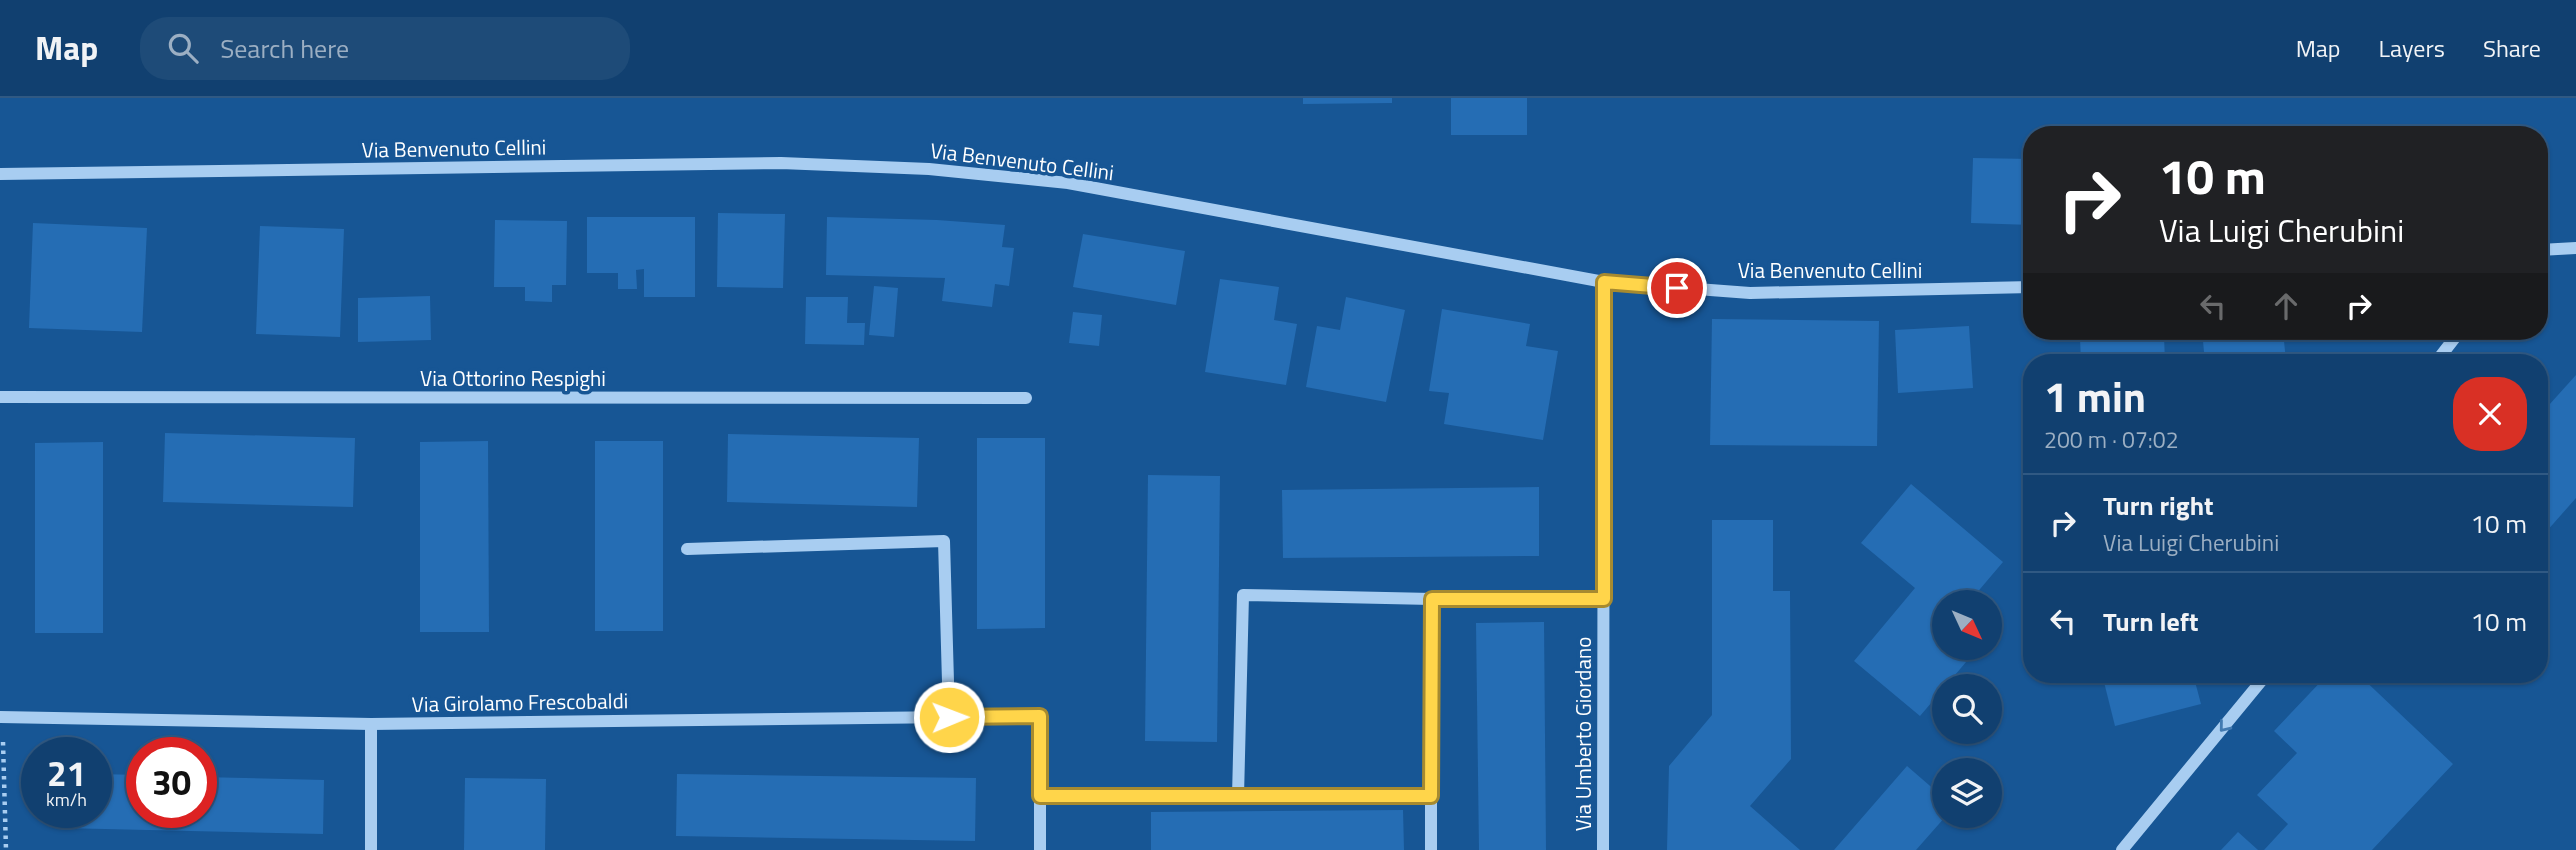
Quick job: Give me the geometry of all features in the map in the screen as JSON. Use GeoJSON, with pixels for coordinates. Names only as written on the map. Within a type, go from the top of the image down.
{"type":"FeatureCollection","features":[{"type":"Feature","properties":{"kind":"street","name":"Via Benvenuto Cellini"},"geometry":{"type":"LineString","coordinates":[[0,174],[782,163],[929,169],[1068,183],[1604,282],[1750,293],[2023,287]]}},
{"type":"Feature","properties":{"kind":"street"},"geometry":{"type":"LineString","coordinates":[[2548,250],[2576,248]]}},
{"type":"Feature","properties":{"kind":"street","name":"Via Umberto Giordano"},"geometry":{"type":"LineString","coordinates":[[1603,850],[1604,282]]}},
{"type":"Feature","properties":{"kind":"street","name":"Via Ottorino Respighi"},"geometry":{"type":"LineString","coordinates":[[0,397],[1026,398]]}},
{"type":"Feature","properties":{"kind":"street"},"geometry":{"type":"LineString","coordinates":[[687,549],[944,541],[949,717]]}},
{"type":"Feature","properties":{"kind":"street"},"geometry":{"type":"LineString","coordinates":[[1238,796],[1243,595],[1604,599]]}},
{"type":"Feature","properties":{"kind":"street"},"geometry":{"type":"LineString","coordinates":[[1431,850],[1432,599]]}},
{"type":"Feature","properties":{"kind":"street"},"geometry":{"type":"LineString","coordinates":[[2122,850],[2260,683]]}},
{"type":"Feature","properties":{"kind":"street","name":"Via Girolamo Frescobaldi"},"geometry":{"type":"LineString","coordinates":[[1,717],[371,724],[1040,716],[1040,796]]}},
{"type":"Feature","properties":{"kind":"street"},"geometry":{"type":"LineString","coordinates":[[371,724],[371,850]]}},
{"type":"Feature","properties":{"kind":"street"},"geometry":{"type":"LineString","coordinates":[[1040,850],[1040,796],[1431,796]]}},
{"type":"Feature","properties":{"kind":"path"},"geometry":{"type":"LineString","coordinates":[[1,717],[6,850]]}},
{"type":"Feature","properties":{"kind":"building"},"geometry":{"type":"Polygon","coordinates":[[[1303,98],[1392,98],[1392,103],[1303,104],[1303,98]]]}},
{"type":"Feature","properties":{"kind":"building"},"geometry":{"type":"Polygon","coordinates":[[[1451,98],[1527,98],[1527,135],[1451,135],[1451,98]]]}},
{"type":"Feature","properties":{"kind":"building"},"geometry":{"type":"Polygon","coordinates":[[[1973,158],[2023,159],[2023,225],[1971,223],[1973,158]]]}},
{"type":"Feature","properties":{"kind":"building"},"geometry":{"type":"Polygon","coordinates":[[[718,213],[785,214],[783,288],[717,287],[718,213]]]}},
{"type":"Feature","properties":{"kind":"building"},"geometry":{"type":"Polygon","coordinates":[[[587,217],[695,217],[695,297],[644,297],[644,269],[636,270],[637,289],[618,289],[618,273],[587,273],[587,217]]]}},
{"type":"Feature","properties":{"kind":"building"},"geometry":{"type":"Polygon","coordinates":[[[827,217],[1005,225],[1002,247],[1014,248],[1009,286],[995,284],[992,307],[942,301],[945,278],[826,275],[827,217]]]}},
{"type":"Feature","properties":{"kind":"building"},"geometry":{"type":"Polygon","coordinates":[[[495,220],[567,221],[566,285],[552,285],[552,302],[525,301],[525,287],[494,287],[495,220]]]}},
{"type":"Feature","properties":{"kind":"building"},"geometry":{"type":"Polygon","coordinates":[[[33,223],[147,228],[142,332],[29,328],[33,223]]]}},
{"type":"Feature","properties":{"kind":"building"},"geometry":{"type":"Polygon","coordinates":[[[260,226],[344,229],[340,337],[256,334],[260,226]]]}},
{"type":"Feature","properties":{"kind":"building"},"geometry":{"type":"Polygon","coordinates":[[[1083,234],[1185,251],[1176,305],[1073,287],[1083,234]]]}},
{"type":"Feature","properties":{"kind":"building"},"geometry":{"type":"Polygon","coordinates":[[[1220,279],[1279,287],[1274,320],[1297,324],[1286,385],[1205,372],[1220,279]]]}},
{"type":"Feature","properties":{"kind":"building"},"geometry":{"type":"Polygon","coordinates":[[[874,286],[898,288],[894,337],[869,335],[874,286]]]}},
{"type":"Feature","properties":{"kind":"building"},"geometry":{"type":"Polygon","coordinates":[[[430,296],[431,340],[358,342],[358,298],[430,296]]]}},
{"type":"Feature","properties":{"kind":"building"},"geometry":{"type":"Polygon","coordinates":[[[806,297],[848,297],[847,323],[865,323],[864,345],[805,344],[806,297]]]}},
{"type":"Feature","properties":{"kind":"building"},"geometry":{"type":"Polygon","coordinates":[[[1346,297],[1405,310],[1386,402],[1306,387],[1317,326],[1340,330],[1346,297]]]}},
{"type":"Feature","properties":{"kind":"building"},"geometry":{"type":"Polygon","coordinates":[[[1442,309],[1530,324],[1526,346],[1558,351],[1543,440],[1444,424],[1449,393],[1429,391],[1442,309]]]}},
{"type":"Feature","properties":{"kind":"building"},"geometry":{"type":"Polygon","coordinates":[[[1073,312],[1102,315],[1099,346],[1069,343],[1073,312]]]}},
{"type":"Feature","properties":{"kind":"building"},"geometry":{"type":"Polygon","coordinates":[[[1712,319],[1879,321],[1877,446],[1710,445],[1712,319]]]}},
{"type":"Feature","properties":{"kind":"building"},"geometry":{"type":"Polygon","coordinates":[[[1969,326],[1973,388],[1898,393],[1895,330],[1969,326]]]}},
{"type":"Feature","properties":{"kind":"building"},"geometry":{"type":"Polygon","coordinates":[[[2080,340],[2164,340],[2165,354],[2081,354],[2080,340]]]}},
{"type":"Feature","properties":{"kind":"building"},"geometry":{"type":"Polygon","coordinates":[[[2203,340],[2284,340],[2285,354],[2204,354],[2203,340]]]}},
{"type":"Feature","properties":{"kind":"building"},"geometry":{"type":"Polygon","coordinates":[[[2576,375],[2576,498],[2548,530],[2548,406],[2576,375]]]}},
{"type":"Feature","properties":{"kind":"building"},"geometry":{"type":"Polygon","coordinates":[[[165,433],[355,438],[353,507],[163,502],[165,433]]]}},
{"type":"Feature","properties":{"kind":"building"},"geometry":{"type":"Polygon","coordinates":[[[728,434],[919,438],[917,507],[727,502],[728,434]]]}},
{"type":"Feature","properties":{"kind":"building"},"geometry":{"type":"Polygon","coordinates":[[[977,438],[1045,438],[1045,628],[977,629],[977,438]]]}},
{"type":"Feature","properties":{"kind":"building"},"geometry":{"type":"Polygon","coordinates":[[[488,441],[489,632],[420,632],[420,442],[488,441]]]}},
{"type":"Feature","properties":{"kind":"building"},"geometry":{"type":"Polygon","coordinates":[[[595,441],[663,441],[663,631],[595,631],[595,441]]]}},
{"type":"Feature","properties":{"kind":"building"},"geometry":{"type":"Polygon","coordinates":[[[103,442],[103,633],[35,633],[35,443],[103,442]]]}},
{"type":"Feature","properties":{"kind":"building"},"geometry":{"type":"Polygon","coordinates":[[[1148,475],[1220,476],[1217,742],[1145,741],[1148,475]]]}},
{"type":"Feature","properties":{"kind":"building"},"geometry":{"type":"Polygon","coordinates":[[[1911,484],[2003,562],[1979,590],[1932,590],[1932,660],[1968,660],[1956,674],[1932,674],[1932,702],[1920,716],[1854,661],[1915,588],[1861,543],[1911,484]]]}},
{"type":"Feature","properties":{"kind":"building"},"geometry":{"type":"Polygon","coordinates":[[[1539,487],[1539,556],[1283,558],[1282,490],[1539,487]]]}},
{"type":"Feature","properties":{"kind":"building"},"geometry":{"type":"Polygon","coordinates":[[[1712,520],[1773,520],[1773,591],[1790,591],[1791,759],[1750,806],[1800,850],[1667,850],[1669,766],[1712,715],[1712,520]]]}},
{"type":"Feature","properties":{"kind":"building"},"geometry":{"type":"Polygon","coordinates":[[[1544,622],[1546,850],[1479,850],[1476,623],[1544,622]]]}},
{"type":"Feature","properties":{"kind":"building"},"geometry":{"type":"Polygon","coordinates":[[[2104,683],[2195,683],[2201,704],[2115,726],[2104,683]]]}},
{"type":"Feature","properties":{"kind":"building"},"geometry":{"type":"Polygon","coordinates":[[[2319,683],[2368,683],[2453,764],[2372,850],[2264,850],[2288,824],[2257,795],[2297,753],[2274,731],[2319,683]]]}},
{"type":"Feature","properties":{"kind":"building"},"geometry":{"type":"Polygon","coordinates":[[[1907,766],[1932,788],[1932,828],[1935,828],[1916,850],[1834,850],[1907,766]]]}},
{"type":"Feature","properties":{"kind":"building"},"geometry":{"type":"Polygon","coordinates":[[[112,774],[126,775],[126,828],[217,828],[217,777],[324,780],[323,834],[61,828],[112,828],[112,774]]]}},
{"type":"Feature","properties":{"kind":"building"},"geometry":{"type":"Polygon","coordinates":[[[677,774],[976,778],[975,841],[676,836],[677,774]]]}},
{"type":"Feature","properties":{"kind":"building"},"geometry":{"type":"Polygon","coordinates":[[[465,778],[546,779],[545,850],[464,850],[465,778]]]}},
{"type":"Feature","properties":{"kind":"building"},"geometry":{"type":"Polygon","coordinates":[[[1403,810],[1404,850],[1151,850],[1151,812],[1403,810]]]}},
{"type":"Feature","properties":{"kind":"building"},"geometry":{"type":"Polygon","coordinates":[[[2238,832],[2258,850],[2221,850],[2238,832]]]}},
{"type":"Feature","properties":{"kind":"route"},"geometry":{"type":"LineString","coordinates":[[949,717],[1040,716],[1040,796],[1431,796],[1432,599],[1604,599],[1604,282],[1677,288]]}}]}
